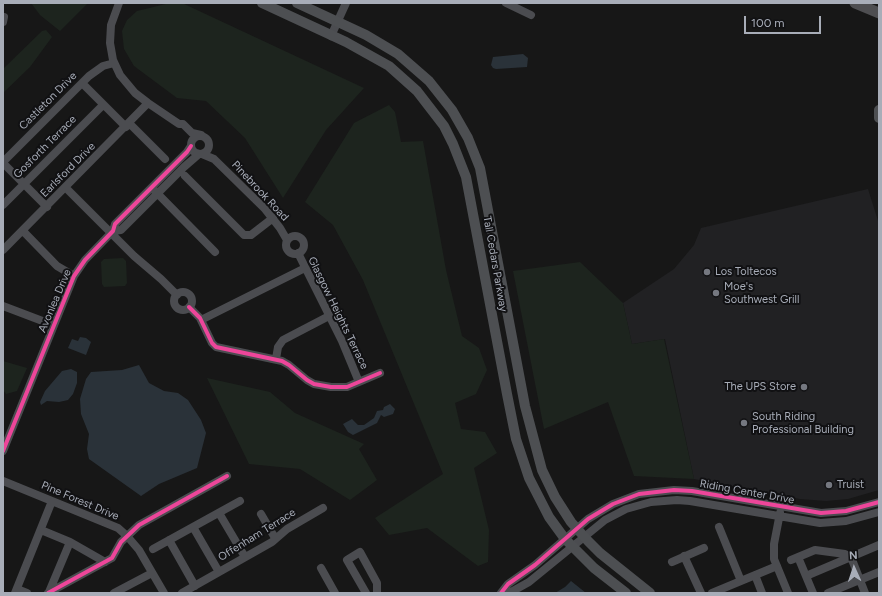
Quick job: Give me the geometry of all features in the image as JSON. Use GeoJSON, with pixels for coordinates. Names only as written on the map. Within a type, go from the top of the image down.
{"type":"FeatureCollection","features":[{"type":"Feature","properties":{"kind":"highway"},"geometry":{"type":"LineString","coordinates":[[855,3],[879,13]]}},
{"type":"Feature","properties":{"kind":"main road","name":"Tall Cedars Parkway"},"geometry":{"type":"LineString","coordinates":[[262,3],[375,57],[410,84],[435,113],[453,144],[466,177],[516,439],[535,492],[549,517],[572,547],[594,568],[626,593]]}},
{"type":"Feature","properties":{"kind":"main road","name":"Tall Cedars Parkway"},"geometry":{"type":"LineString","coordinates":[[297,3],[383,44],[410,63],[429,81],[452,110],[468,138],[480,168],[525,406],[535,449],[549,486],[577,528],[600,553],[650,593]]}},
{"type":"Feature","properties":{"kind":"main road"},"geometry":{"type":"LineString","coordinates":[[879,110],[879,118]]}},
{"type":"Feature","properties":{"kind":"street"},"geometry":{"type":"LineString","coordinates":[[119,3],[110,31],[110,43],[114,63],[126,83],[148,103],[178,124],[194,152],[201,154],[207,151],[210,146],[207,138],[192,132],[183,124],[178,124]]}},
{"type":"Feature","properties":{"kind":"street"},"geometry":{"type":"LineString","coordinates":[[331,36],[346,3]]}},
{"type":"Feature","properties":{"kind":"street"},"geometry":{"type":"LineString","coordinates":[[506,3],[530,14]]}},
{"type":"Feature","properties":{"kind":"street","name":"Castleton Drive"},"geometry":{"type":"LineString","coordinates":[[3,162],[96,70],[114,63]]}},
{"type":"Feature","properties":{"kind":"street"},"geometry":{"type":"LineString","coordinates":[[82,83],[103,105],[128,125],[165,159]]}},
{"type":"Feature","properties":{"kind":"street","name":"Earlsford Drive"},"geometry":{"type":"LineString","coordinates":[[3,250],[66,188],[148,103]]}},
{"type":"Feature","properties":{"kind":"street","name":"Gosforth Terrace"},"geometry":{"type":"LineString","coordinates":[[3,205],[103,105]]}},
{"type":"Feature","properties":{"kind":"street"},"geometry":{"type":"LineString","coordinates":[[191,145],[193,138],[201,135]]}},
{"type":"Feature","properties":{"kind":"street","name":"Avonlea Drive"},"geometry":{"type":"LineString","coordinates":[[3,452],[74,276],[85,260],[112,232],[121,230],[189,150],[191,145]]}},
{"type":"Feature","properties":{"kind":"street","name":"Pinebrook Road"},"geometry":{"type":"LineString","coordinates":[[210,146],[214,159]]}},
{"type":"Feature","properties":{"kind":"street","name":"Avonlea Drive"},"geometry":{"type":"LineString","coordinates":[[154,190],[201,154]]}},
{"type":"Feature","properties":{"kind":"street","name":"Pinebrook Road"},"geometry":{"type":"LineString","coordinates":[[201,154],[214,159],[273,218],[287,240]]}},
{"type":"Feature","properties":{"kind":"street"},"geometry":{"type":"LineString","coordinates":[[3,162],[47,207]]}},
{"type":"Feature","properties":{"kind":"street"},"geometry":{"type":"LineString","coordinates":[[186,176],[244,235],[251,235],[273,218]]}},
{"type":"Feature","properties":{"kind":"street"},"geometry":{"type":"LineString","coordinates":[[66,188],[177,295],[174,301],[178,308],[185,309],[189,307],[201,320],[212,343],[216,347],[276,359],[290,365],[307,380],[314,384],[343,388],[380,373]]}},
{"type":"Feature","properties":{"kind":"street"},"geometry":{"type":"LineString","coordinates":[[154,190],[216,252]]}},
{"type":"Feature","properties":{"kind":"street"},"geometry":{"type":"LineString","coordinates":[[23,231],[57,266],[74,276]]}},
{"type":"Feature","properties":{"kind":"street"},"geometry":{"type":"LineString","coordinates":[[294,236],[302,239],[304,247],[298,253],[291,254],[285,245],[287,240],[294,236]]}},
{"type":"Feature","properties":{"kind":"street","name":"Glasgow Heights Terrace"},"geometry":{"type":"LineString","coordinates":[[298,253],[359,382]]}},
{"type":"Feature","properties":{"kind":"street"},"geometry":{"type":"LineString","coordinates":[[201,320],[305,268]]}},
{"type":"Feature","properties":{"kind":"street"},"geometry":{"type":"LineString","coordinates":[[3,306],[53,325]]}},
{"type":"Feature","properties":{"kind":"street"},"geometry":{"type":"LineString","coordinates":[[276,359],[278,347],[283,340],[329,316]]}},
{"type":"Feature","properties":{"kind":"street"},"geometry":{"type":"LineString","coordinates":[[48,593],[115,555],[120,544],[139,524],[226,476]]}},
{"type":"Feature","properties":{"kind":"street","name":"Pine Forest Drive"},"geometry":{"type":"LineString","coordinates":[[3,481],[108,523],[127,536],[139,550],[164,593]]}},
{"type":"Feature","properties":{"kind":"street","name":"Riding Center Drive"},"geometry":{"type":"LineString","coordinates":[[502,592],[508,584],[535,565],[577,528],[613,504],[651,492],[692,491],[780,507],[829,513],[851,510],[879,502]]}},
{"type":"Feature","properties":{"kind":"street"},"geometry":{"type":"LineString","coordinates":[[153,549],[240,500]]}},
{"type":"Feature","properties":{"kind":"street","name":"Riding Center Drive"},"geometry":{"type":"LineString","coordinates":[[502,592],[511,592],[517,589],[605,520],[638,505],[664,500],[690,501],[779,517],[809,521],[834,522],[858,519],[879,512]]}},
{"type":"Feature","properties":{"kind":"street"},"geometry":{"type":"LineString","coordinates":[[27,593],[16,591],[52,501]]}},
{"type":"Feature","properties":{"kind":"street"},"geometry":{"type":"LineString","coordinates":[[780,507],[774,549],[777,566],[788,593]]}},
{"type":"Feature","properties":{"kind":"street","name":"Offenham Terrace"},"geometry":{"type":"LineString","coordinates":[[182,593],[245,557],[287,529],[323,508]]}},
{"type":"Feature","properties":{"kind":"street"},"geometry":{"type":"LineString","coordinates":[[219,512],[245,557]]}},
{"type":"Feature","properties":{"kind":"street"},"geometry":{"type":"LineString","coordinates":[[261,514],[275,538]]}},
{"type":"Feature","properties":{"kind":"street"},"geometry":{"type":"LineString","coordinates":[[193,527],[219,572]]}},
{"type":"Feature","properties":{"kind":"street"},"geometry":{"type":"LineString","coordinates":[[719,527],[741,581]]}},
{"type":"Feature","properties":{"kind":"street"},"geometry":{"type":"LineString","coordinates":[[41,530],[70,542],[105,562]]}},
{"type":"Feature","properties":{"kind":"street"},"geometry":{"type":"LineString","coordinates":[[169,540],[194,586]]}},
{"type":"Feature","properties":{"kind":"street"},"geometry":{"type":"LineString","coordinates":[[48,593],[70,542]]}},
{"type":"Feature","properties":{"kind":"street"},"geometry":{"type":"LineString","coordinates":[[806,576],[879,545]]}},
{"type":"Feature","properties":{"kind":"street"},"geometry":{"type":"LineString","coordinates":[[672,562],[704,548]]}},
{"type":"Feature","properties":{"kind":"street"},"geometry":{"type":"LineString","coordinates":[[813,593],[806,576],[794,558],[818,550],[839,553],[851,557]]}},
{"type":"Feature","properties":{"kind":"street"},"geometry":{"type":"LineString","coordinates":[[366,593],[347,560],[360,552],[377,583],[377,593]]}},
{"type":"Feature","properties":{"kind":"street"},"geometry":{"type":"LineString","coordinates":[[684,556],[701,593]]}},
{"type":"Feature","properties":{"kind":"street"},"geometry":{"type":"LineString","coordinates":[[851,557],[865,593]]}},
{"type":"Feature","properties":{"kind":"street"},"geometry":{"type":"LineString","coordinates":[[712,593],[723,591],[741,581],[777,566]]}},
{"type":"Feature","properties":{"kind":"street"},"geometry":{"type":"LineString","coordinates":[[321,568],[335,593]]}},
{"type":"Feature","properties":{"kind":"street"},"geometry":{"type":"LineString","coordinates":[[828,593],[879,572]]}},
{"type":"Feature","properties":{"kind":"street"},"geometry":{"type":"LineString","coordinates":[[114,593],[152,573]]}},
{"type":"Feature","properties":{"kind":"street"},"geometry":{"type":"LineString","coordinates":[[755,576],[762,593]]}},
{"type":"Feature","properties":{"kind":"shaded area"},"geometry":{"type":"Polygon","coordinates":[[[31,3],[88,3],[60,31],[40,15],[31,3]]]}},
{"type":"Feature","properties":{"kind":"shaded area"},"geometry":{"type":"Polygon","coordinates":[[[170,3],[182,3],[364,88],[326,130],[283,198],[245,138],[206,101],[177,98],[134,66],[124,49],[122,31],[127,20],[137,11],[170,3]]]}},
{"type":"Feature","properties":{"kind":"shaded area"},"geometry":{"type":"Polygon","coordinates":[[[46,30],[52,37],[30,67],[3,93],[3,69],[42,31],[46,30]]]}},
{"type":"Feature","properties":{"kind":"shaded area"},"geometry":{"type":"Polygon","coordinates":[[[523,54],[528,58],[527,67],[496,69],[491,65],[493,57],[523,54]]]}},
{"type":"Feature","properties":{"kind":"shaded area"},"geometry":{"type":"Polygon","coordinates":[[[389,105],[395,112],[401,142],[423,141],[446,270],[462,336],[479,348],[487,370],[476,394],[455,403],[461,429],[485,432],[497,453],[474,468],[489,530],[488,562],[478,566],[427,528],[389,535],[375,518],[443,474],[363,280],[333,225],[305,202],[354,123],[389,105]]]}},
{"type":"Feature","properties":{"kind":"shaded area"},"geometry":{"type":"Polygon","coordinates":[[[868,189],[879,224],[879,490],[848,499],[826,501],[800,499],[694,479],[665,339],[632,344],[623,303],[674,269],[694,245],[701,228],[868,189]]]}},
{"type":"Feature","properties":{"kind":"shaded area"},"geometry":{"type":"Polygon","coordinates":[[[123,258],[126,261],[127,283],[125,286],[104,287],[102,284],[101,262],[104,259],[123,258]]]}},
{"type":"Feature","properties":{"kind":"shaded area"},"geometry":{"type":"Polygon","coordinates":[[[580,262],[623,303],[632,344],[664,339],[694,479],[634,476],[608,402],[544,429],[513,271],[580,262]]]}},
{"type":"Feature","properties":{"kind":"shaded area"},"geometry":{"type":"Polygon","coordinates":[[[80,337],[86,338],[91,342],[86,355],[68,348],[72,339],[78,341],[80,337]]]}},
{"type":"Feature","properties":{"kind":"shaded area"},"geometry":{"type":"Polygon","coordinates":[[[3,361],[27,368],[17,391],[6,394],[3,390],[3,361]]]}},
{"type":"Feature","properties":{"kind":"shaded area"},"geometry":{"type":"Polygon","coordinates":[[[139,365],[149,383],[164,391],[178,393],[188,400],[201,420],[206,433],[197,468],[159,484],[141,496],[89,459],[87,449],[89,434],[81,414],[80,399],[86,379],[91,372],[122,370],[139,365]]]}},
{"type":"Feature","properties":{"kind":"shaded area"},"geometry":{"type":"Polygon","coordinates":[[[71,369],[77,372],[77,383],[73,394],[68,400],[59,402],[47,401],[41,405],[40,402],[45,391],[62,371],[71,369]]]}},
{"type":"Feature","properties":{"kind":"shaded area"},"geometry":{"type":"Polygon","coordinates":[[[207,378],[270,392],[295,413],[364,444],[359,449],[377,480],[350,500],[300,469],[249,464],[207,378]]]}},
{"type":"Feature","properties":{"kind":"shaded area"},"geometry":{"type":"Polygon","coordinates":[[[390,404],[395,409],[393,414],[384,417],[381,415],[377,423],[353,435],[348,432],[343,424],[352,419],[358,425],[364,425],[374,418],[377,411],[383,410],[384,407],[390,404]]]}},
{"type":"Feature","properties":{"kind":"shaded area"},"geometry":{"type":"Polygon","coordinates":[[[571,581],[586,593],[555,593],[565,587],[571,581]]]}},
{"type":"Feature","properties":{"kind":"cycle path"},"geometry":{"type":"LineString","coordinates":[[3,451],[74,276],[85,260],[113,231],[115,224],[187,152],[191,146]]}},
{"type":"Feature","properties":{"kind":"cycle path"},"geometry":{"type":"LineString","coordinates":[[189,307],[200,318],[212,343],[216,347],[282,361],[314,384],[331,387],[347,387],[380,373]]}},
{"type":"Feature","properties":{"kind":"cycle path"},"geometry":{"type":"LineString","coordinates":[[48,593],[112,558],[121,542],[139,525],[227,476]]}},
{"type":"Feature","properties":{"kind":"cycle path"},"geometry":{"type":"LineString","coordinates":[[501,593],[508,584],[535,565],[588,519],[613,504],[639,494],[674,490],[692,491],[821,513],[846,511],[879,502]]}},
{"type":"Feature","properties":{"kind":"place","name":"Los Toltecos"},"geometry":{"type":"Point","coordinates":[707,272]}},
{"type":"Feature","properties":{"kind":"place","name":"Moe's Southwest Grill"},"geometry":{"type":"Point","coordinates":[716,293]}},
{"type":"Feature","properties":{"kind":"place","name":"The UPS Store"},"geometry":{"type":"Point","coordinates":[804,387]}},
{"type":"Feature","properties":{"kind":"place","name":"South Riding Professional Building"},"geometry":{"type":"Point","coordinates":[744,423]}},
{"type":"Feature","properties":{"kind":"place","name":"Truist"},"geometry":{"type":"Point","coordinates":[829,485]}}]}
